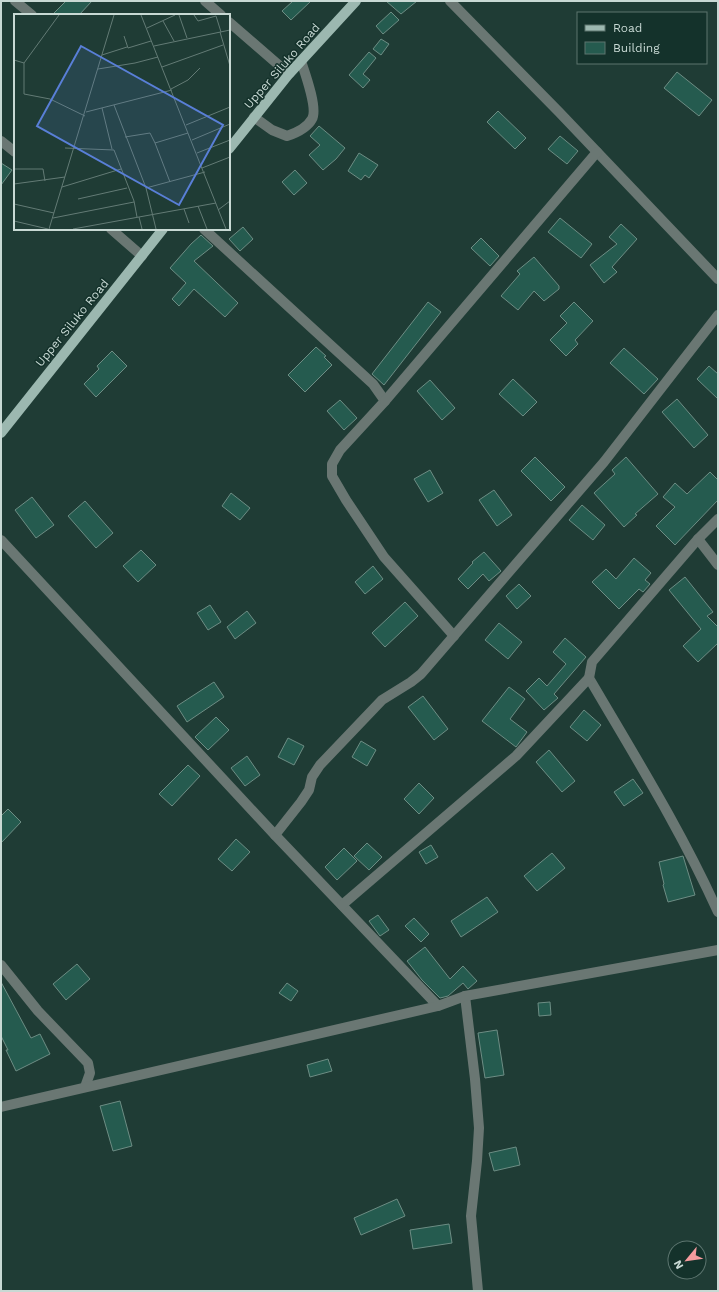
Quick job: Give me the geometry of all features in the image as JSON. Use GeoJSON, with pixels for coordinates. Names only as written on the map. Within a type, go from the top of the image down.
{"type":"FeatureCollection","features":[{"type":"Feature","properties":{"kind":"main road","name":"Upper Siluko Road"},"geometry":{"type":"LineString","coordinates":[[230,148],[289,74],[356,1]]}},
{"type":"Feature","properties":{"kind":"main road","name":"Upper Siluko Road"},"geometry":{"type":"LineString","coordinates":[[1,432],[162,230]]}},
{"type":"Feature","properties":{"kind":"street"},"geometry":{"type":"LineString","coordinates":[[15,1],[31,14]]}},
{"type":"Feature","properties":{"kind":"street"},"geometry":{"type":"LineString","coordinates":[[205,1],[220,14]]}},
{"type":"Feature","properties":{"kind":"street"},"geometry":{"type":"LineString","coordinates":[[450,1],[718,279]]}},
{"type":"Feature","properties":{"kind":"street"},"geometry":{"type":"LineString","coordinates":[[230,23],[289,74]]}},
{"type":"Feature","properties":{"kind":"street"},"geometry":{"type":"LineString","coordinates":[[254,118],[272,130],[287,136],[300,132],[313,118],[314,105],[301,61]]}},
{"type":"Feature","properties":{"kind":"street"},"geometry":{"type":"LineString","coordinates":[[1,141],[14,151]]}},
{"type":"Feature","properties":{"kind":"street"},"geometry":{"type":"LineString","coordinates":[[454,636],[384,557],[332,476],[332,464],[340,450],[385,400],[597,152]]}},
{"type":"Feature","properties":{"kind":"street"},"geometry":{"type":"LineString","coordinates":[[112,230],[142,256]]}},
{"type":"Feature","properties":{"kind":"street"},"geometry":{"type":"LineString","coordinates":[[205,230],[373,384],[385,400]]}},
{"type":"Feature","properties":{"kind":"street"},"geometry":{"type":"LineString","coordinates":[[276,835],[309,790],[312,778],[320,765],[382,700],[421,674],[604,462],[718,315]]}},
{"type":"Feature","properties":{"kind":"street"},"geometry":{"type":"LineString","coordinates":[[342,906],[516,756],[588,678],[592,662],[698,539],[718,519]]}},
{"type":"Feature","properties":{"kind":"street"},"geometry":{"type":"LineString","coordinates":[[698,539],[718,564]]}},
{"type":"Feature","properties":{"kind":"street"},"geometry":{"type":"LineString","coordinates":[[1,540],[342,906],[438,1006]]}},
{"type":"Feature","properties":{"kind":"street"},"geometry":{"type":"LineString","coordinates":[[588,678],[657,792],[699,869],[718,912]]}},
{"type":"Feature","properties":{"kind":"street"},"geometry":{"type":"LineString","coordinates":[[1,1107],[438,1006],[465,996],[718,950]]}},
{"type":"Feature","properties":{"kind":"street"},"geometry":{"type":"LineString","coordinates":[[1,965],[38,1011],[88,1063],[90,1073],[85,1087]]}},
{"type":"Feature","properties":{"kind":"street"},"geometry":{"type":"LineString","coordinates":[[465,996],[479,1128],[471,1216],[478,1291]]}},
{"type":"Feature","properties":{"kind":"building"},"geometry":{"type":"Polygon","coordinates":[[[66,1],[92,1],[80,14],[53,14],[66,1]]]}},
{"type":"Feature","properties":{"kind":"building"},"geometry":{"type":"Polygon","coordinates":[[[293,1],[311,1],[291,20],[282,11],[293,1]]]}},
{"type":"Feature","properties":{"kind":"building"},"geometry":{"type":"Polygon","coordinates":[[[386,1],[417,1],[401,14],[386,1]]]}},
{"type":"Feature","properties":{"kind":"building"},"geometry":{"type":"Polygon","coordinates":[[[391,12],[399,20],[383,34],[376,26],[391,12]]]}},
{"type":"Feature","properties":{"kind":"building"},"geometry":{"type":"Polygon","coordinates":[[[381,39],[389,44],[381,55],[373,49],[381,39]]]}},
{"type":"Feature","properties":{"kind":"building"},"geometry":{"type":"Polygon","coordinates":[[[369,52],[376,58],[363,74],[370,80],[363,88],[349,75],[369,52]]]}},
{"type":"Feature","properties":{"kind":"building"},"geometry":{"type":"Polygon","coordinates":[[[677,72],[712,100],[699,116],[664,88],[677,72]]]}},
{"type":"Feature","properties":{"kind":"building"},"geometry":{"type":"Polygon","coordinates":[[[498,111],[526,138],[515,149],[487,122],[498,111]]]}},
{"type":"Feature","properties":{"kind":"building"},"geometry":{"type":"Polygon","coordinates":[[[319,126],[345,148],[336,159],[323,170],[309,155],[320,145],[310,136],[319,126]]]}},
{"type":"Feature","properties":{"kind":"building"},"geometry":{"type":"Polygon","coordinates":[[[560,136],[578,151],[567,164],[548,149],[560,136]]]}},
{"type":"Feature","properties":{"kind":"building"},"geometry":{"type":"Polygon","coordinates":[[[359,153],[378,165],[369,178],[365,175],[361,180],[348,171],[359,153]]]}},
{"type":"Feature","properties":{"kind":"building"},"geometry":{"type":"Polygon","coordinates":[[[1,163],[12,170],[1,185],[1,163]]]}},
{"type":"Feature","properties":{"kind":"building"},"geometry":{"type":"Polygon","coordinates":[[[295,170],[307,183],[294,195],[282,182],[295,170]]]}},
{"type":"Feature","properties":{"kind":"building"},"geometry":{"type":"Polygon","coordinates":[[[560,218],[592,244],[581,258],[548,232],[560,218]]]}},
{"type":"Feature","properties":{"kind":"building"},"geometry":{"type":"Polygon","coordinates":[[[621,224],[637,239],[612,267],[617,272],[604,283],[590,265],[617,244],[609,237],[621,224]]]}},
{"type":"Feature","properties":{"kind":"building"},"geometry":{"type":"Polygon","coordinates":[[[243,227],[253,239],[240,251],[229,239],[243,227]]]}},
{"type":"Feature","properties":{"kind":"building"},"geometry":{"type":"Polygon","coordinates":[[[201,235],[213,246],[194,261],[238,303],[225,317],[194,289],[179,306],[172,299],[186,283],[170,268],[201,235]]]}},
{"type":"Feature","properties":{"kind":"building"},"geometry":{"type":"Polygon","coordinates":[[[481,238],[499,256],[490,266],[471,248],[481,238]]]}},
{"type":"Feature","properties":{"kind":"building"},"geometry":{"type":"Polygon","coordinates":[[[534,257],[559,286],[559,289],[544,301],[534,291],[518,310],[501,296],[520,274],[517,271],[534,257]]]}},
{"type":"Feature","properties":{"kind":"building"},"geometry":{"type":"Polygon","coordinates":[[[428,302],[441,312],[384,385],[372,374],[428,302]]]}},
{"type":"Feature","properties":{"kind":"building"},"geometry":{"type":"Polygon","coordinates":[[[574,302],[593,321],[575,340],[578,344],[566,356],[550,340],[567,323],[560,316],[574,302]]]}},
{"type":"Feature","properties":{"kind":"building"},"geometry":{"type":"Polygon","coordinates":[[[316,347],[326,356],[324,357],[332,365],[305,392],[288,375],[316,347]]]}},
{"type":"Feature","properties":{"kind":"building"},"geometry":{"type":"Polygon","coordinates":[[[624,348],[658,379],[644,394],[610,363],[624,348]]]}},
{"type":"Feature","properties":{"kind":"building"},"geometry":{"type":"Polygon","coordinates":[[[112,351],[127,366],[96,397],[84,384],[99,369],[97,366],[112,351]]]}},
{"type":"Feature","properties":{"kind":"building"},"geometry":{"type":"Polygon","coordinates":[[[709,366],[718,374],[718,399],[697,379],[709,366]]]}},
{"type":"Feature","properties":{"kind":"building"},"geometry":{"type":"Polygon","coordinates":[[[513,379],[537,402],[523,416],[499,394],[513,379]]]}},
{"type":"Feature","properties":{"kind":"building"},"geometry":{"type":"Polygon","coordinates":[[[430,380],[455,408],[442,420],[417,391],[430,380]]]}},
{"type":"Feature","properties":{"kind":"building"},"geometry":{"type":"Polygon","coordinates":[[[677,399],[708,435],[694,448],[662,412],[677,399]]]}},
{"type":"Feature","properties":{"kind":"building"},"geometry":{"type":"Polygon","coordinates":[[[340,400],[357,418],[344,430],[327,411],[340,400]]]}},
{"type":"Feature","properties":{"kind":"building"},"geometry":{"type":"Polygon","coordinates":[[[535,457],[565,487],[551,501],[521,471],[535,457]]]}},
{"type":"Feature","properties":{"kind":"building"},"geometry":{"type":"Polygon","coordinates":[[[626,457],[658,494],[635,514],[637,515],[624,527],[594,493],[615,474],[612,470],[626,457]]]}},
{"type":"Feature","properties":{"kind":"building"},"geometry":{"type":"Polygon","coordinates":[[[430,470],[443,493],[428,502],[414,479],[430,470]]]}},
{"type":"Feature","properties":{"kind":"building"},"geometry":{"type":"Polygon","coordinates":[[[710,472],[718,480],[718,500],[675,545],[656,526],[675,507],[663,497],[675,483],[687,494],[710,472]]]}},
{"type":"Feature","properties":{"kind":"building"},"geometry":{"type":"Polygon","coordinates":[[[494,490],[512,515],[497,526],[479,500],[494,490]]]}},
{"type":"Feature","properties":{"kind":"building"},"geometry":{"type":"Polygon","coordinates":[[[231,493],[250,508],[240,520],[222,506],[231,493]]]}},
{"type":"Feature","properties":{"kind":"building"},"geometry":{"type":"Polygon","coordinates":[[[32,497],[54,525],[36,538],[15,510],[32,497]]]}},
{"type":"Feature","properties":{"kind":"building"},"geometry":{"type":"Polygon","coordinates":[[[85,501],[113,533],[96,548],[68,516],[85,501]]]}},
{"type":"Feature","properties":{"kind":"building"},"geometry":{"type":"Polygon","coordinates":[[[582,505],[605,525],[593,540],[569,520],[582,505]]]}},
{"type":"Feature","properties":{"kind":"building"},"geometry":{"type":"Polygon","coordinates":[[[141,550],[156,565],[138,582],[123,566],[141,550]]]}},
{"type":"Feature","properties":{"kind":"building"},"geometry":{"type":"Polygon","coordinates":[[[484,552],[501,571],[489,581],[483,574],[468,589],[458,579],[473,563],[472,562],[484,552]]]}},
{"type":"Feature","properties":{"kind":"building"},"geometry":{"type":"Polygon","coordinates":[[[634,558],[651,573],[645,580],[650,584],[643,592],[639,589],[619,609],[592,582],[606,569],[616,579],[634,558]]]}},
{"type":"Feature","properties":{"kind":"building"},"geometry":{"type":"Polygon","coordinates":[[[373,566],[383,579],[365,594],[355,582],[373,566]]]}},
{"type":"Feature","properties":{"kind":"building"},"geometry":{"type":"Polygon","coordinates":[[[685,577],[713,612],[707,616],[718,627],[718,643],[698,662],[683,646],[701,629],[669,590],[685,577]]]}},
{"type":"Feature","properties":{"kind":"building"},"geometry":{"type":"Polygon","coordinates":[[[519,584],[531,596],[517,609],[506,596],[519,584]]]}},
{"type":"Feature","properties":{"kind":"building"},"geometry":{"type":"Polygon","coordinates":[[[405,602],[418,616],[385,647],[372,633],[405,602]]]}},
{"type":"Feature","properties":{"kind":"building"},"geometry":{"type":"Polygon","coordinates":[[[210,605],[221,622],[208,630],[197,613],[210,605]]]}},
{"type":"Feature","properties":{"kind":"building"},"geometry":{"type":"Polygon","coordinates":[[[247,611],[256,623],[235,639],[227,627],[247,611]]]}},
{"type":"Feature","properties":{"kind":"building"},"geometry":{"type":"Polygon","coordinates":[[[499,623],[522,642],[508,659],[485,640],[499,623]]]}},
{"type":"Feature","properties":{"kind":"building"},"geometry":{"type":"Polygon","coordinates":[[[565,638],[586,657],[554,694],[558,698],[544,710],[526,691],[539,678],[547,686],[566,664],[553,652],[565,638]]]}},
{"type":"Feature","properties":{"kind":"building"},"geometry":{"type":"Polygon","coordinates":[[[214,682],[224,697],[187,722],[177,706],[214,682]]]}},
{"type":"Feature","properties":{"kind":"building"},"geometry":{"type":"Polygon","coordinates":[[[509,687],[525,699],[510,719],[527,732],[516,747],[482,721],[509,687]]]}},
{"type":"Feature","properties":{"kind":"building"},"geometry":{"type":"Polygon","coordinates":[[[423,696],[448,729],[434,740],[408,707],[423,696]]]}},
{"type":"Feature","properties":{"kind":"building"},"geometry":{"type":"Polygon","coordinates":[[[584,710],[601,725],[587,741],[570,727],[584,710]]]}},
{"type":"Feature","properties":{"kind":"building"},"geometry":{"type":"Polygon","coordinates":[[[216,717],[229,730],[208,750],[195,737],[216,717]]]}},
{"type":"Feature","properties":{"kind":"building"},"geometry":{"type":"Polygon","coordinates":[[[288,738],[304,746],[294,765],[278,757],[288,738]]]}},
{"type":"Feature","properties":{"kind":"building"},"geometry":{"type":"Polygon","coordinates":[[[361,741],[376,750],[367,766],[352,757],[361,741]]]}},
{"type":"Feature","properties":{"kind":"building"},"geometry":{"type":"Polygon","coordinates":[[[549,750],[575,781],[562,792],[536,762],[549,750]]]}},
{"type":"Feature","properties":{"kind":"building"},"geometry":{"type":"Polygon","coordinates":[[[247,756],[260,775],[245,786],[231,768],[247,756]]]}},
{"type":"Feature","properties":{"kind":"building"},"geometry":{"type":"Polygon","coordinates":[[[188,765],[200,776],[172,806],[159,794],[188,765]]]}},
{"type":"Feature","properties":{"kind":"building"},"geometry":{"type":"Polygon","coordinates":[[[633,779],[643,793],[624,806],[614,792],[633,779]]]}},
{"type":"Feature","properties":{"kind":"building"},"geometry":{"type":"Polygon","coordinates":[[[419,783],[434,798],[419,814],[404,799],[419,783]]]}},
{"type":"Feature","properties":{"kind":"building"},"geometry":{"type":"Polygon","coordinates":[[[8,809],[21,822],[1,843],[1,816],[8,809]]]}},
{"type":"Feature","properties":{"kind":"building"},"geometry":{"type":"Polygon","coordinates":[[[236,839],[250,852],[232,871],[218,859],[236,839]]]}},
{"type":"Feature","properties":{"kind":"building"},"geometry":{"type":"Polygon","coordinates":[[[367,843],[382,857],[369,870],[354,856],[367,843]]]}},
{"type":"Feature","properties":{"kind":"building"},"geometry":{"type":"Polygon","coordinates":[[[431,845],[438,857],[426,864],[419,852],[431,845]]]}},
{"type":"Feature","properties":{"kind":"building"},"geometry":{"type":"Polygon","coordinates":[[[344,848],[357,861],[337,880],[325,867],[344,848]]]}},
{"type":"Feature","properties":{"kind":"building"},"geometry":{"type":"Polygon","coordinates":[[[552,853],[565,868],[537,891],[524,876],[552,853]]]}},
{"type":"Feature","properties":{"kind":"building"},"geometry":{"type":"Polygon","coordinates":[[[683,856],[695,895],[668,902],[659,862],[683,856]]]}},
{"type":"Feature","properties":{"kind":"building"},"geometry":{"type":"Polygon","coordinates":[[[487,897],[498,912],[461,937],[451,921],[487,897]]]}},
{"type":"Feature","properties":{"kind":"building"},"geometry":{"type":"Polygon","coordinates":[[[378,915],[389,930],[380,936],[369,921],[378,915]]]}},
{"type":"Feature","properties":{"kind":"building"},"geometry":{"type":"Polygon","coordinates":[[[414,918],[429,934],[421,942],[405,926],[414,918]]]}},
{"type":"Feature","properties":{"kind":"building"},"geometry":{"type":"Polygon","coordinates":[[[425,947],[450,979],[463,966],[477,981],[468,989],[463,983],[448,996],[440,998],[422,980],[407,961],[425,947]]]}},
{"type":"Feature","properties":{"kind":"building"},"geometry":{"type":"Polygon","coordinates":[[[77,964],[90,979],[66,1000],[53,984],[77,964]]]}},
{"type":"Feature","properties":{"kind":"building"},"geometry":{"type":"Polygon","coordinates":[[[1,982],[31,1038],[40,1034],[50,1054],[16,1071],[1,1036],[1,982]]]}},
{"type":"Feature","properties":{"kind":"building"},"geometry":{"type":"Polygon","coordinates":[[[287,983],[298,991],[291,1001],[279,993],[287,983]]]}},
{"type":"Feature","properties":{"kind":"building"},"geometry":{"type":"Polygon","coordinates":[[[550,1002],[551,1015],[539,1016],[538,1003],[550,1002]]]}},
{"type":"Feature","properties":{"kind":"building"},"geometry":{"type":"Polygon","coordinates":[[[497,1030],[504,1075],[485,1078],[478,1033],[497,1030]]]}},
{"type":"Feature","properties":{"kind":"building"},"geometry":{"type":"Polygon","coordinates":[[[328,1059],[332,1071],[310,1077],[307,1065],[328,1059]]]}},
{"type":"Feature","properties":{"kind":"building"},"geometry":{"type":"Polygon","coordinates":[[[120,1101],[132,1146],[113,1151],[100,1106],[120,1101]]]}},
{"type":"Feature","properties":{"kind":"building"},"geometry":{"type":"Polygon","coordinates":[[[516,1147],[520,1165],[494,1171],[489,1153],[516,1147]]]}},
{"type":"Feature","properties":{"kind":"building"},"geometry":{"type":"Polygon","coordinates":[[[397,1199],[405,1216],[361,1235],[354,1218],[397,1199]]]}},
{"type":"Feature","properties":{"kind":"building"},"geometry":{"type":"Polygon","coordinates":[[[449,1224],[452,1243],[413,1249],[410,1230],[449,1224]]]}}]}
